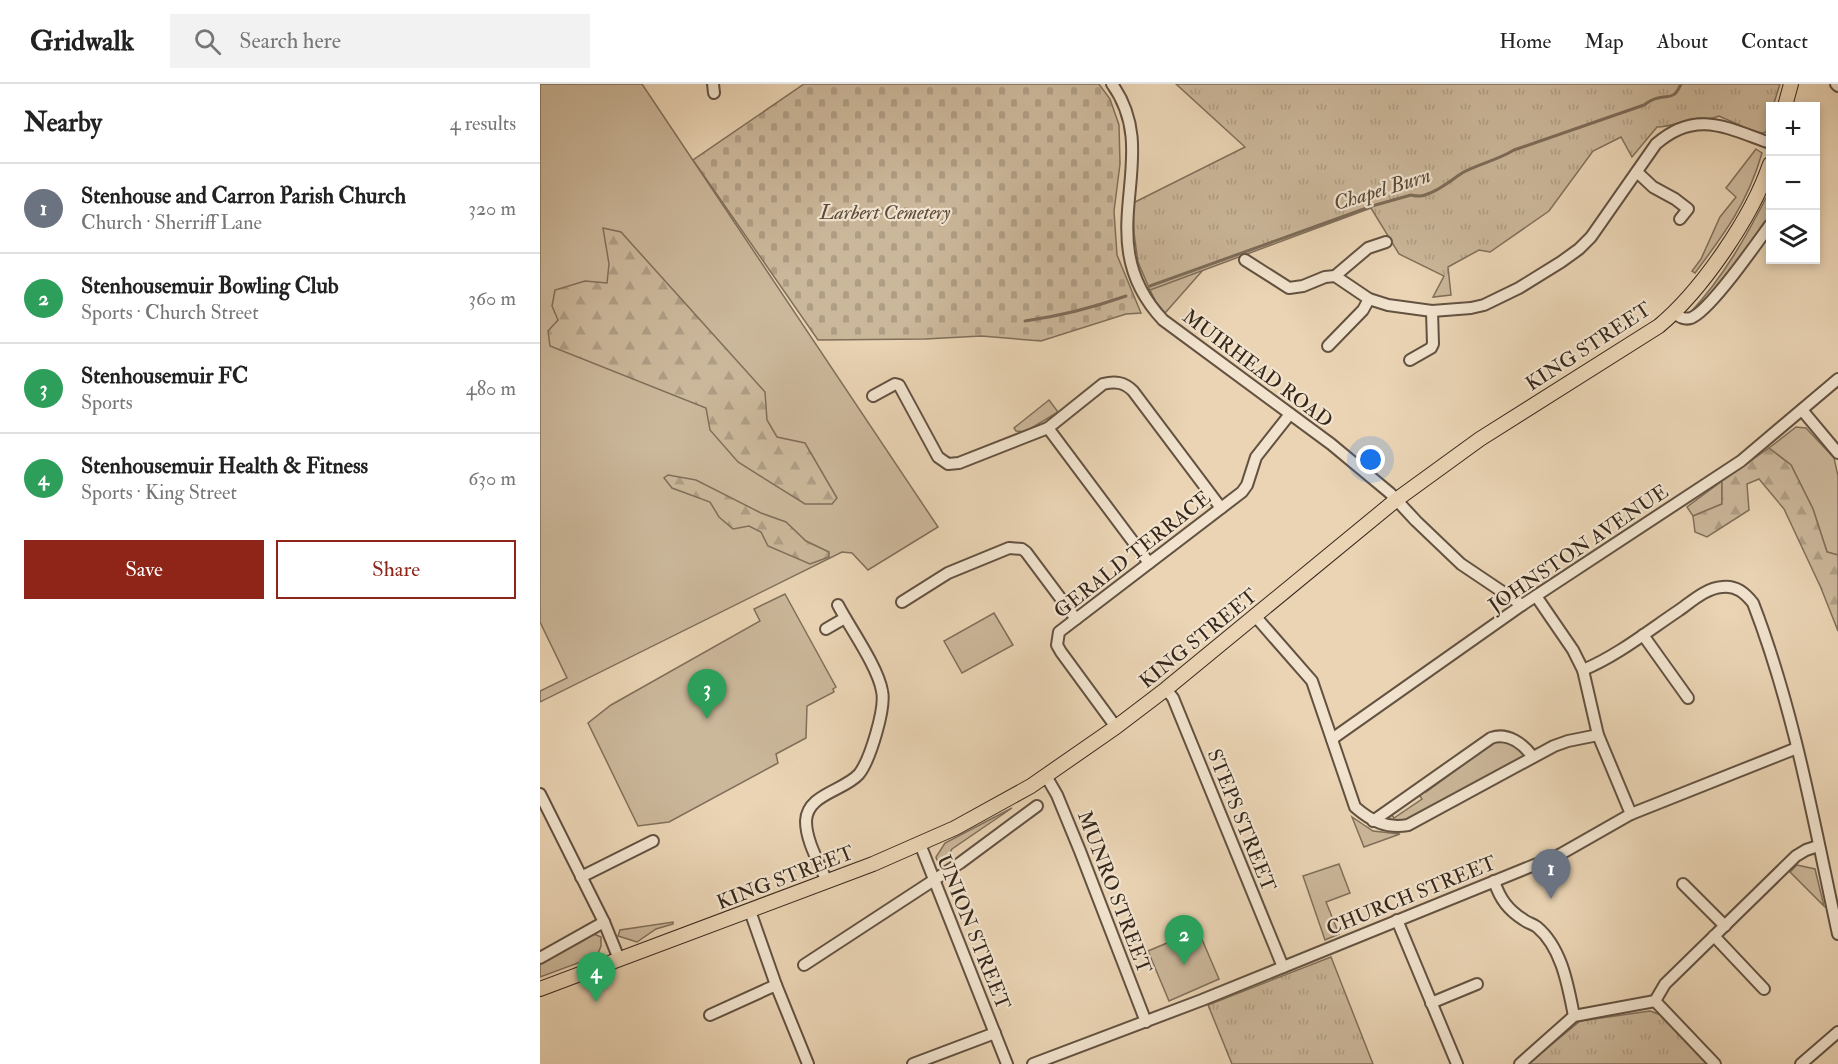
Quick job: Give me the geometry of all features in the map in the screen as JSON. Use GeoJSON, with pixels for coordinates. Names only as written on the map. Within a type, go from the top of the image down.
{"type":"FeatureCollection","features":[{"type":"Feature","properties":{"kind":"main road"},"geometry":{"type":"LineString","coordinates":[[1786,102],[1791,84]]}},
{"type":"Feature","properties":{"kind":"main road","name":"KING STREET"},"geometry":{"type":"LineString","coordinates":[[540,989],[827,882],[920,844],[993,807],[1046,776],[1166,689],[1396,500],[1480,439],[1659,326],[1674,313],[1708,273],[1759,192],[1766,174]]}},
{"type":"Feature","properties":{"kind":"street","name":"MUIRHEAD ROAD"},"geometry":{"type":"LineString","coordinates":[[1112,84],[1119,93],[1127,113],[1133,145],[1127,211],[1127,243],[1133,274],[1149,305],[1163,320],[1331,444],[1396,500],[1461,564],[1522,605]]}},
{"type":"Feature","properties":{"kind":"street"},"geometry":{"type":"LineString","coordinates":[[1335,276],[1369,299],[1406,308],[1432,311],[1484,305],[1519,288],[1579,249],[1591,237],[1656,144],[1670,132],[1682,127],[1710,124],[1766,142]]}},
{"type":"Feature","properties":{"kind":"street"},"geometry":{"type":"LineString","coordinates":[[1637,172],[1653,187],[1688,209],[1680,219]]}},
{"type":"Feature","properties":{"kind":"street"},"geometry":{"type":"LineString","coordinates":[[1674,313],[1683,319],[1691,318],[1707,307],[1766,230]]}},
{"type":"Feature","properties":{"kind":"street"},"geometry":{"type":"LineString","coordinates":[[1253,261],[1289,288],[1303,286],[1325,277],[1335,276],[1368,248],[1386,242]]}},
{"type":"Feature","properties":{"kind":"street"},"geometry":{"type":"LineString","coordinates":[[1334,342],[1363,310],[1369,299]]}},
{"type":"Feature","properties":{"kind":"street"},"geometry":{"type":"LineString","coordinates":[[1410,360],[1431,348],[1433,344],[1432,311]]}},
{"type":"Feature","properties":{"kind":"street","name":"JOHNSTON AVENUE"},"geometry":{"type":"LineString","coordinates":[[1332,740],[1522,605],[1741,461],[1838,379]]}},
{"type":"Feature","properties":{"kind":"street"},"geometry":{"type":"LineString","coordinates":[[873,396],[895,384],[899,385],[938,458],[948,464],[959,463],[1048,428],[1103,384],[1111,382],[1127,385],[1221,508]]}},
{"type":"Feature","properties":{"kind":"street"},"geometry":{"type":"LineString","coordinates":[[1802,410],[1838,453]]}},
{"type":"Feature","properties":{"kind":"street","name":"GERALD TERRACE"},"geometry":{"type":"LineString","coordinates":[[1116,727],[1057,645],[1059,632],[1245,489],[1256,457],[1290,414]]}},
{"type":"Feature","properties":{"kind":"street"},"geometry":{"type":"LineString","coordinates":[[1048,428],[1149,563]]}},
{"type":"Feature","properties":{"kind":"street"},"geometry":{"type":"LineString","coordinates":[[902,602],[948,573],[1009,548],[1015,548],[1026,552],[1077,618]]}},
{"type":"Feature","properties":{"kind":"street"},"geometry":{"type":"LineString","coordinates":[[1583,670],[1643,635],[1709,590],[1728,586],[1741,591],[1753,603],[1770,647],[1797,748],[1838,934]]}},
{"type":"Feature","properties":{"kind":"street"},"geometry":{"type":"LineString","coordinates":[[1536,596],[1573,650],[1583,670],[1598,735],[1631,814]]}},
{"type":"Feature","properties":{"kind":"street"},"geometry":{"type":"LineString","coordinates":[[827,882],[807,832],[806,819],[812,807],[822,796],[853,779],[859,773],[871,747],[883,696],[877,675],[838,605]]}},
{"type":"Feature","properties":{"kind":"street"},"geometry":{"type":"LineString","coordinates":[[1256,616],[1312,681],[1355,807],[1373,820],[1388,826],[1408,825],[1533,757],[1568,741],[1598,735]]}},
{"type":"Feature","properties":{"kind":"street"},"geometry":{"type":"LineString","coordinates":[[826,629],[845,618]]}},
{"type":"Feature","properties":{"kind":"street"},"geometry":{"type":"LineString","coordinates":[[1643,635],[1688,698]]}},
{"type":"Feature","properties":{"kind":"street","name":"STEPS STREET"},"geometry":{"type":"LineString","coordinates":[[1166,689],[1173,698],[1283,967]]}},
{"type":"Feature","properties":{"kind":"street"},"geometry":{"type":"LineString","coordinates":[[1373,820],[1491,738],[1507,736],[1533,757]]}},
{"type":"Feature","properties":{"kind":"street","name":"CHURCH STREET"},"geometry":{"type":"LineString","coordinates":[[1033,1064],[1062,1059],[1146,1022],[1559,855],[1631,814],[1797,748]]}},
{"type":"Feature","properties":{"kind":"street","name":"MUNRO STREET"},"geometry":{"type":"LineString","coordinates":[[1046,776],[1057,795],[1146,1022]]}},
{"type":"Feature","properties":{"kind":"street"},"geometry":{"type":"LineString","coordinates":[[540,794],[620,959]]}},
{"type":"Feature","properties":{"kind":"street"},"geometry":{"type":"LineString","coordinates":[[804,965],[934,880],[1037,806]]}},
{"type":"Feature","properties":{"kind":"street"},"geometry":{"type":"LineString","coordinates":[[581,877],[653,841]]}},
{"type":"Feature","properties":{"kind":"street","name":"UNION STREET"},"geometry":{"type":"LineString","coordinates":[[920,844],[1007,1064]]}},
{"type":"Feature","properties":{"kind":"street"},"geometry":{"type":"LineString","coordinates":[[1521,1064],[1574,1016],[1655,1001],[1665,984],[1796,856],[1818,846]]}},
{"type":"Feature","properties":{"kind":"street"},"geometry":{"type":"LineString","coordinates":[[1494,881],[1501,900],[1511,911],[1536,926],[1563,966],[1574,1016]]}},
{"type":"Feature","properties":{"kind":"street"},"geometry":{"type":"LineString","coordinates":[[1683,884],[1725,926]]}},
{"type":"Feature","properties":{"kind":"street"},"geometry":{"type":"LineString","coordinates":[[750,911],[776,985],[808,1064]]}},
{"type":"Feature","properties":{"kind":"street"},"geometry":{"type":"LineString","coordinates":[[1397,920],[1457,1064]]}},
{"type":"Feature","properties":{"kind":"street"},"geometry":{"type":"LineString","coordinates":[[540,958],[604,922]]}},
{"type":"Feature","properties":{"kind":"street"},"geometry":{"type":"LineString","coordinates":[[1714,936],[1764,989]]}},
{"type":"Feature","properties":{"kind":"street"},"geometry":{"type":"LineString","coordinates":[[1431,1003],[1477,984]]}},
{"type":"Feature","properties":{"kind":"street"},"geometry":{"type":"LineString","coordinates":[[710,1015],[776,985]]}},
{"type":"Feature","properties":{"kind":"street"},"geometry":{"type":"LineString","coordinates":[[1655,1001],[1714,1064]]}},
{"type":"Feature","properties":{"kind":"street"},"geometry":{"type":"LineString","coordinates":[[1801,1064],[1838,1032]]}},
{"type":"Feature","properties":{"kind":"street","name":"UNION STREET"},"geometry":{"type":"LineString","coordinates":[[913,1064],[995,1033]]}},
{"type":"Feature","properties":{"kind":"green space"},"geometry":{"type":"Polygon","coordinates":[[[540,84],[642,84],[938,527],[868,570],[852,553],[842,552],[540,702],[540,691],[567,678],[540,622],[540,84]]]}},
{"type":"Feature","properties":{"kind":"green space","name":"Larbert Cemetery"},"geometry":{"type":"Polygon","coordinates":[[[804,84],[1099,84],[1110,99],[1119,125],[1120,164],[1114,211],[1117,255],[1141,313],[1126,314],[1041,341],[981,336],[818,340],[693,160],[804,84]]]}},
{"type":"Feature","properties":{"kind":"green space"},"geometry":{"type":"Polygon","coordinates":[[[1176,84],[1780,84],[1774,102],[1766,102],[1766,132],[1760,134],[1719,116],[1700,118],[1657,127],[1632,157],[1621,137],[1593,151],[1549,211],[1490,252],[1479,250],[1448,267],[1451,295],[1433,297],[1444,276],[1399,254],[1371,208],[1150,290],[1138,262],[1133,203],[1245,147],[1176,84]]]}},
{"type":"Feature","properties":{"kind":"green space"},"geometry":{"type":"Polygon","coordinates":[[[1756,149],[1762,153],[1743,202],[1695,273],[1692,271],[1701,259],[1720,217],[1736,197],[1726,188],[1756,149]]]}},
{"type":"Feature","properties":{"kind":"green space"},"geometry":{"type":"Polygon","coordinates":[[[1766,198],[1766,226],[1699,309],[1689,314],[1713,286],[1753,223],[1766,198]]]}},
{"type":"Feature","properties":{"kind":"green space"},"geometry":{"type":"Polygon","coordinates":[[[603,228],[621,232],[765,392],[767,420],[777,437],[805,443],[837,498],[832,504],[805,504],[738,462],[710,430],[706,408],[550,346],[548,331],[558,320],[552,306],[555,290],[585,281],[607,283],[609,264],[603,228]]]}},
{"type":"Feature","properties":{"kind":"green space"},"geometry":{"type":"Polygon","coordinates":[[[1203,270],[1165,313],[1150,290],[1171,274],[1203,270]]]}},
{"type":"Feature","properties":{"kind":"green space"},"geometry":{"type":"Polygon","coordinates":[[[1049,400],[1058,412],[1025,432],[1016,431],[1014,428],[1049,400]]]}},
{"type":"Feature","properties":{"kind":"green space"},"geometry":{"type":"Polygon","coordinates":[[[1796,427],[1806,428],[1834,458],[1838,476],[1838,555],[1827,552],[1813,509],[1791,465],[1769,448],[1796,427]]]}},
{"type":"Feature","properties":{"kind":"green space"},"geometry":{"type":"Polygon","coordinates":[[[1769,448],[1791,465],[1813,509],[1827,552],[1838,555],[1838,631],[1821,588],[1784,509],[1759,479],[1747,484],[1749,510],[1707,537],[1695,532],[1693,516],[1722,504],[1722,481],[1769,448]]]}},
{"type":"Feature","properties":{"kind":"green space"},"geometry":{"type":"Polygon","coordinates":[[[668,475],[696,480],[761,513],[786,522],[806,541],[829,552],[829,557],[810,564],[768,546],[761,532],[749,526],[733,529],[719,517],[710,502],[672,488],[664,478],[668,475]]]}},
{"type":"Feature","properties":{"kind":"green space"},"geometry":{"type":"Polygon","coordinates":[[[1722,481],[1722,504],[1693,516],[1687,507],[1722,481]]]}},
{"type":"Feature","properties":{"kind":"green space"},"geometry":{"type":"Polygon","coordinates":[[[785,594],[836,687],[833,689],[834,692],[807,706],[806,738],[776,754],[778,763],[669,822],[638,826],[588,723],[611,705],[760,621],[754,609],[785,594]]]}},
{"type":"Feature","properties":{"kind":"green space"},"geometry":{"type":"Polygon","coordinates":[[[994,613],[1013,645],[962,673],[944,641],[994,613]]]}},
{"type":"Feature","properties":{"kind":"green space"},"geometry":{"type":"Polygon","coordinates":[[[1505,740],[1522,751],[1523,757],[1520,760],[1403,823],[1383,820],[1390,812],[1394,818],[1422,799],[1418,793],[1426,792],[1486,748],[1488,743],[1505,740]]]}},
{"type":"Feature","properties":{"kind":"green space"},"geometry":{"type":"Polygon","coordinates":[[[1012,808],[952,849],[944,859],[937,860],[936,857],[945,843],[1012,808]]]}},
{"type":"Feature","properties":{"kind":"green space"},"geometry":{"type":"Polygon","coordinates":[[[1352,817],[1373,831],[1400,834],[1364,847],[1352,817]]]}},
{"type":"Feature","properties":{"kind":"green space"},"geometry":{"type":"Polygon","coordinates":[[[1339,864],[1350,893],[1326,902],[1339,934],[1325,940],[1303,876],[1339,864]]]}},
{"type":"Feature","properties":{"kind":"green space"},"geometry":{"type":"Polygon","coordinates":[[[1797,865],[1815,869],[1824,906],[1790,872],[1797,865]]]}},
{"type":"Feature","properties":{"kind":"green space"},"geometry":{"type":"Polygon","coordinates":[[[673,922],[673,924],[656,929],[637,942],[618,936],[620,930],[673,922]]]}},
{"type":"Feature","properties":{"kind":"green space"},"geometry":{"type":"Polygon","coordinates":[[[1198,930],[1219,979],[1169,1001],[1148,951],[1198,930]]]}},
{"type":"Feature","properties":{"kind":"green space"},"geometry":{"type":"Polygon","coordinates":[[[594,934],[601,937],[601,946],[597,956],[540,977],[540,963],[594,934]]]}},
{"type":"Feature","properties":{"kind":"green space"},"geometry":{"type":"Polygon","coordinates":[[[1331,957],[1373,1064],[1232,1064],[1208,1005],[1331,957]]]}},
{"type":"Feature","properties":{"kind":"green space"},"geometry":{"type":"Polygon","coordinates":[[[1650,1011],[1661,1015],[1709,1064],[1528,1064],[1580,1021],[1650,1011]]]}},
{"type":"Feature","properties":{"kind":"waterway","name":"Chapel Burn"},"geometry":{"type":"LineString","coordinates":[[1150,286],[1372,206],[1411,195],[1421,196],[1430,193],[1462,173],[1514,150],[1644,105],[1654,99],[1672,96],[1681,84]]}},
{"type":"Feature","properties":{"kind":"waterway","name":"Chapel Burn"},"geometry":{"type":"LineString","coordinates":[[1025,321],[1076,311],[1126,296]]}},
{"type":"Feature","properties":{"kind":"place","name":"Stenhousemuir FC"},"geometry":{"type":"Point","coordinates":[707,719]}},
{"type":"Feature","properties":{"kind":"place","name":"Stenhouse and Carron Parish Church"},"geometry":{"type":"Point","coordinates":[1551,899]}},
{"type":"Feature","properties":{"kind":"place","name":"Stenhousemuir Bowling Club"},"geometry":{"type":"Point","coordinates":[1184,965]}},
{"type":"Feature","properties":{"kind":"place","name":"Stenhousemuir Health & Fitness"},"geometry":{"type":"Point","coordinates":[596,1002]}}]}
